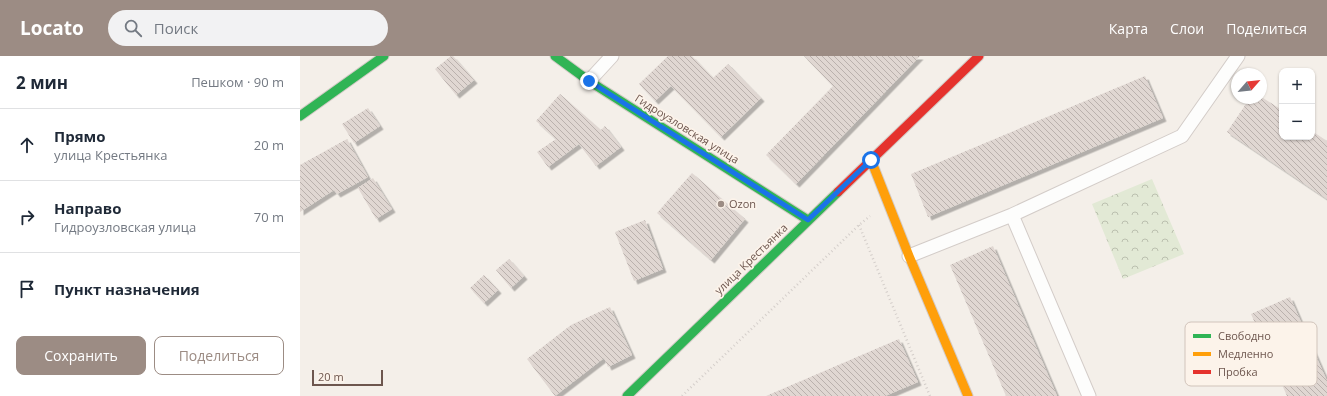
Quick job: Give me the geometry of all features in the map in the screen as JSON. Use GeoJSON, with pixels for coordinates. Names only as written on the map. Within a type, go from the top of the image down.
{"type":"FeatureCollection","features":[{"type":"Feature","properties":{"kind":"street"},"geometry":{"type":"LineString","coordinates":[[300,116],[384,56]]}},
{"type":"Feature","properties":{"kind":"street","name":"Гидроузловская улица"},"geometry":{"type":"LineString","coordinates":[[555,56],[589,81],[808,220]]}},
{"type":"Feature","properties":{"kind":"street","name":"улица Крестьянка"},"geometry":{"type":"LineString","coordinates":[[627,396],[979,56]]}},
{"type":"Feature","properties":{"kind":"street"},"geometry":{"type":"LineString","coordinates":[[871,160],[909,256],[968,396]]}},
{"type":"Feature","properties":{"kind":"lane"},"geometry":{"type":"LineString","coordinates":[[589,81],[612,56]]}},
{"type":"Feature","properties":{"kind":"lane"},"geometry":{"type":"LineString","coordinates":[[909,256],[1012,214],[1182,136],[1238,56]]}},
{"type":"Feature","properties":{"kind":"lane"},"geometry":{"type":"LineString","coordinates":[[1012,214],[1088,396]]}},
{"type":"Feature","properties":{"kind":"path"},"geometry":{"type":"LineString","coordinates":[[682,396],[859,225],[887,202]]}},
{"type":"Feature","properties":{"kind":"path"},"geometry":{"type":"LineString","coordinates":[[859,225],[930,396]]}},
{"type":"Feature","properties":{"kind":"green space"},"geometry":{"type":"Polygon","coordinates":[[[1152,179],[1184,254],[1123,279],[1092,204],[1152,179]]]}},
{"type":"Feature","properties":{"kind":"building"},"geometry":{"type":"Polygon","coordinates":[[[453,56],[474,80],[456,95],[435,69],[453,56]]]}},
{"type":"Feature","properties":{"kind":"building"},"geometry":{"type":"Polygon","coordinates":[[[668,56],[692,56],[713,78],[728,64],[761,98],[721,137],[671,86],[655,101],[639,84],[668,56]]]}},
{"type":"Feature","properties":{"kind":"building"},"geometry":{"type":"Polygon","coordinates":[[[804,56],[920,56],[796,184],[766,155],[833,86],[804,56]]]}},
{"type":"Feature","properties":{"kind":"building"},"geometry":{"type":"Polygon","coordinates":[[[1145,76],[1163,118],[928,217],[911,174],[1145,76]]]}},
{"type":"Feature","properties":{"kind":"building"},"geometry":{"type":"Polygon","coordinates":[[[560,94],[601,130],[605,126],[621,147],[596,166],[579,144],[548,167],[537,152],[556,139],[536,121],[560,94]]]}},
{"type":"Feature","properties":{"kind":"building"},"geometry":{"type":"Polygon","coordinates":[[[1267,101],[1279,108],[1279,140],[1315,140],[1315,133],[1327,141],[1327,199],[1227,132],[1246,104],[1267,104],[1267,101]]]}},
{"type":"Feature","properties":{"kind":"building"},"geometry":{"type":"Polygon","coordinates":[[[368,108],[380,126],[354,143],[342,124],[368,108]]]}},
{"type":"Feature","properties":{"kind":"building"},"geometry":{"type":"Polygon","coordinates":[[[347,139],[368,177],[337,194],[334,190],[300,212],[300,165],[347,139]]]}},
{"type":"Feature","properties":{"kind":"building"},"geometry":{"type":"Polygon","coordinates":[[[692,173],[745,219],[711,260],[657,213],[692,173]]]}},
{"type":"Feature","properties":{"kind":"building"},"geometry":{"type":"Polygon","coordinates":[[[373,178],[392,209],[376,219],[358,188],[373,178]]]}},
{"type":"Feature","properties":{"kind":"building"},"geometry":{"type":"Polygon","coordinates":[[[645,220],[663,269],[634,281],[615,232],[645,220]]]}},
{"type":"Feature","properties":{"kind":"building"},"geometry":{"type":"Polygon","coordinates":[[[993,246],[1057,396],[1006,396],[950,265],[993,246]]]}},
{"type":"Feature","properties":{"kind":"building"},"geometry":{"type":"Polygon","coordinates":[[[509,259],[524,276],[511,288],[496,270],[509,259]]]}},
{"type":"Feature","properties":{"kind":"building"},"geometry":{"type":"Polygon","coordinates":[[[484,275],[498,290],[484,303],[470,288],[484,275]]]}},
{"type":"Feature","properties":{"kind":"building"},"geometry":{"type":"Polygon","coordinates":[[[1290,297],[1301,322],[1255,322],[1251,314],[1290,297]]]}},
{"type":"Feature","properties":{"kind":"building"},"geometry":{"type":"Polygon","coordinates":[[[610,307],[632,355],[608,367],[604,358],[555,396],[527,359],[571,325],[610,307]]]}},
{"type":"Feature","properties":{"kind":"building"},"geometry":{"type":"Polygon","coordinates":[[[899,339],[918,382],[885,396],[766,396],[899,339]]]}},
{"type":"Feature","properties":{"kind":"building"},"geometry":{"type":"Polygon","coordinates":[[[1317,358],[1327,381],[1327,396],[1287,396],[1283,386],[1317,386],[1317,358]]]}},
{"type":"Feature","properties":{"kind":"traffic: fast"},"geometry":{"type":"LineString","coordinates":[[300,116],[384,56]]}},
{"type":"Feature","properties":{"kind":"traffic: fast"},"geometry":{"type":"LineString","coordinates":[[555,56],[589,81],[808,220]]}},
{"type":"Feature","properties":{"kind":"traffic: fast"},"geometry":{"type":"LineString","coordinates":[[627,396],[838,192]]}},
{"type":"Feature","properties":{"kind":"traffic: slow"},"geometry":{"type":"LineString","coordinates":[[871,160],[909,256],[968,396]]}},
{"type":"Feature","properties":{"kind":"traffic: jam"},"geometry":{"type":"LineString","coordinates":[[838,192],[979,56]]}},
{"type":"Feature","properties":{"kind":"place","name":"Ozon"},"geometry":{"type":"Point","coordinates":[721,204]}},
{"type":"Feature","properties":{"kind":"route"},"geometry":{"type":"LineString","coordinates":[[589,81],[808,220],[871,160]]}}]}
